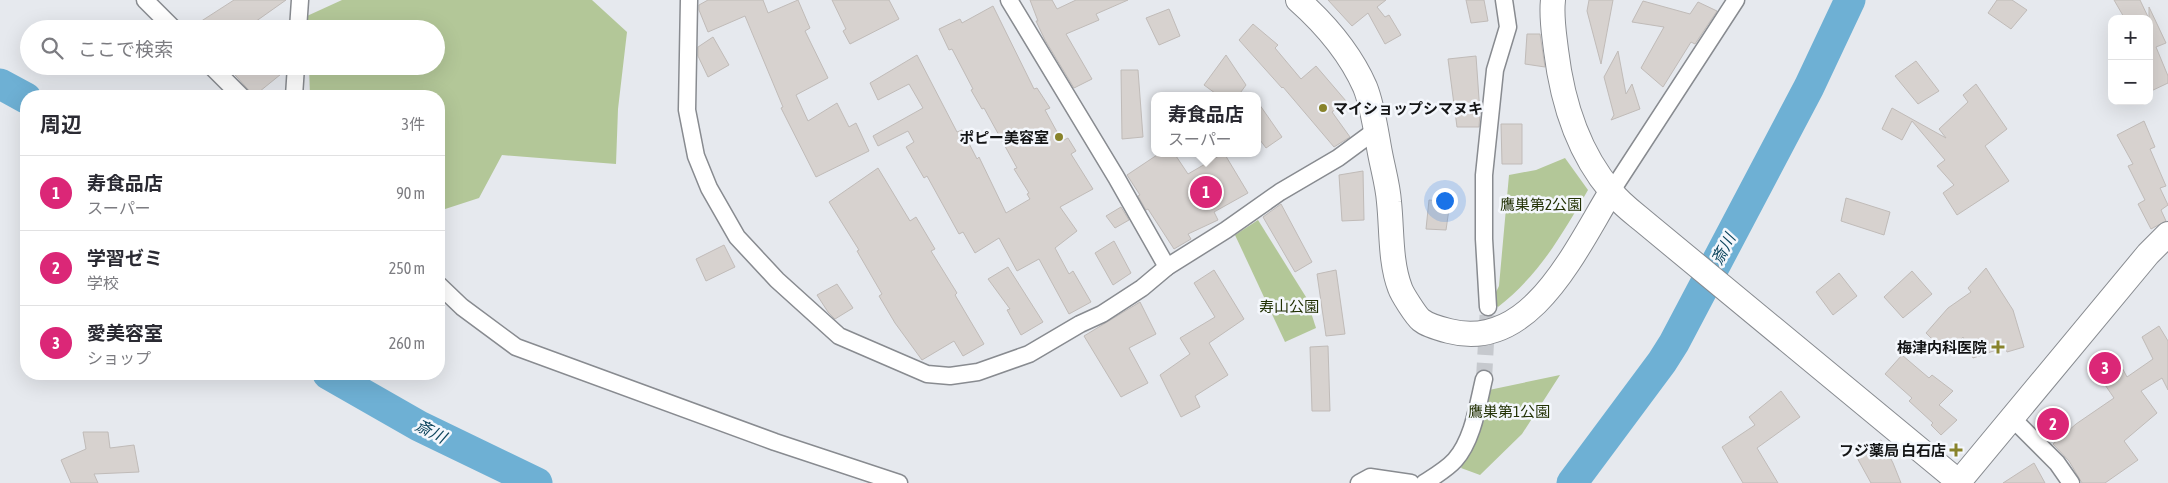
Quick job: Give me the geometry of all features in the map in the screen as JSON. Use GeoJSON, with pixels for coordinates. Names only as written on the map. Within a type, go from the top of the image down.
{"type":"FeatureCollection","features":[{"type":"Feature","properties":{"kind":"street"},"geometry":{"type":"LineString","coordinates":[[145,0],[165,20]]}},
{"type":"Feature","properties":{"kind":"street"},"geometry":{"type":"LineString","coordinates":[[299,20],[300,0]]}},
{"type":"Feature","properties":{"kind":"street"},"geometry":{"type":"LineString","coordinates":[[689,0],[687,110],[696,156],[710,188],[737,237],[754,257],[839,336],[927,374],[950,376],[978,372],[1029,354],[1080,324],[1102,314],[1142,288],[1167,267],[1232,226],[1280,192],[1338,158],[1376,130]]}},
{"type":"Feature","properties":{"kind":"street"},"geometry":{"type":"LineString","coordinates":[[1009,0],[1116,177],[1167,267]]}},
{"type":"Feature","properties":{"kind":"street"},"geometry":{"type":"LineString","coordinates":[[1298,0],[1314,14],[1342,47],[1365,88],[1376,130],[1389,198],[1394,260],[1400,289],[1420,320],[1441,329],[1461,334],[1480,334],[1500,330],[1515,322],[1540,300],[1562,272],[1611,192],[1736,0]]}},
{"type":"Feature","properties":{"kind":"street"},"geometry":{"type":"LineString","coordinates":[[1488,307],[1484,239],[1484,175],[1496,70],[1508,26],[1504,0]]}},
{"type":"Feature","properties":{"kind":"street"},"geometry":{"type":"LineString","coordinates":[[1553,0],[1552,12],[1560,80],[1568,110],[1590,162],[1611,192],[1642,220],[1959,482],[2148,254],[2168,234]]}},
{"type":"Feature","properties":{"kind":"street"},"geometry":{"type":"LineString","coordinates":[[220,75],[235,90]]}},
{"type":"Feature","properties":{"kind":"street"},"geometry":{"type":"LineString","coordinates":[[294,90],[295,75]]}},
{"type":"Feature","properties":{"kind":"street"},"geometry":{"type":"LineString","coordinates":[[445,291],[462,307],[516,347],[775,442],[899,483]]}},
{"type":"Feature","properties":{"kind":"street"},"geometry":{"type":"LineString","coordinates":[[1424,483],[1456,459],[1473,426],[1484,379]]}},
{"type":"Feature","properties":{"kind":"street"},"geometry":{"type":"LineString","coordinates":[[2011,417],[2057,463],[2071,483]]}},
{"type":"Feature","properties":{"kind":"street"},"geometry":{"type":"LineString","coordinates":[[1359,483],[1370,477],[1411,483]]}},
{"type":"Feature","properties":{"kind":"green space"},"geometry":{"type":"Polygon","coordinates":[[[342,0],[592,0],[627,32],[618,109],[616,164],[502,155],[479,198],[445,209],[445,90],[310,90],[309,75],[445,75],[445,20],[307,20],[307,16],[342,0]]]}},
{"type":"Feature","properties":{"kind":"green space","name":"鷹巣第2公園"},"geometry":{"type":"Polygon","coordinates":[[[1565,158],[1588,190],[1559,239],[1538,268],[1498,307],[1492,300],[1499,286],[1509,175],[1536,170],[1565,158]]]}},
{"type":"Feature","properties":{"kind":"green space","name":"寿山公園"},"geometry":{"type":"Polygon","coordinates":[[[1258,220],[1306,297],[1316,328],[1285,342],[1235,235],[1258,220]]]}},
{"type":"Feature","properties":{"kind":"green space","name":"鷹巣第1公園"},"geometry":{"type":"Polygon","coordinates":[[[1560,375],[1522,434],[1480,475],[1461,468],[1483,423],[1489,390],[1560,375]]]}},
{"type":"Feature","properties":{"kind":"building"},"geometry":{"type":"Polygon","coordinates":[[[234,0],[286,0],[258,20],[203,20],[234,0]]]}},
{"type":"Feature","properties":{"kind":"building"},"geometry":{"type":"Polygon","coordinates":[[[708,0],[763,0],[768,13],[798,0],[810,28],[805,31],[828,78],[796,95],[808,121],[837,103],[849,127],[856,123],[869,151],[816,177],[781,108],[783,107],[745,16],[708,32],[699,10],[699,5],[708,0]]]}},
{"type":"Feature","properties":{"kind":"building"},"geometry":{"type":"Polygon","coordinates":[[[832,0],[889,0],[899,19],[850,44],[843,31],[846,29],[832,0]]]}},
{"type":"Feature","properties":{"kind":"building"},"geometry":{"type":"Polygon","coordinates":[[[1030,0],[1052,0],[1057,9],[1076,0],[1128,0],[1096,14],[1099,20],[1066,34],[1092,79],[1074,88],[1045,40],[1036,21],[1038,21],[1030,0]]]}},
{"type":"Feature","properties":{"kind":"building"},"geometry":{"type":"Polygon","coordinates":[[[1328,0],[1386,0],[1377,7],[1385,17],[1389,15],[1401,35],[1385,44],[1368,13],[1352,26],[1328,0]]]}},
{"type":"Feature","properties":{"kind":"building"},"geometry":{"type":"Polygon","coordinates":[[[1466,0],[1484,0],[1488,21],[1471,23],[1466,0]]]}},
{"type":"Feature","properties":{"kind":"building"},"geometry":{"type":"Polygon","coordinates":[[[1589,0],[1613,0],[1601,64],[1587,11],[1589,0]]]}},
{"type":"Feature","properties":{"kind":"building"},"geometry":{"type":"Polygon","coordinates":[[[1997,0],[2012,0],[2027,10],[2011,29],[1988,13],[1997,0]]]}},
{"type":"Feature","properties":{"kind":"building"},"geometry":{"type":"Polygon","coordinates":[[[2114,0],[2140,0],[2147,15],[2123,15],[2114,0]]]}},
{"type":"Feature","properties":{"kind":"building"},"geometry":{"type":"Polygon","coordinates":[[[1643,1],[1690,14],[1698,2],[1717,11],[1695,44],[1691,42],[1663,87],[1641,68],[1664,27],[1632,22],[1643,1]]]}},
{"type":"Feature","properties":{"kind":"building"},"geometry":{"type":"Polygon","coordinates":[[[993,6],[1034,89],[1037,88],[1050,108],[1045,110],[1062,141],[1068,138],[1076,151],[1071,154],[1093,189],[1060,207],[1077,231],[1055,248],[1069,274],[1073,271],[1091,302],[1069,314],[1039,259],[1017,271],[999,238],[975,253],[963,232],[959,234],[927,176],[924,178],[906,147],[914,142],[908,131],[878,146],[873,136],[923,108],[909,84],[878,100],[870,83],[917,55],[957,132],[962,130],[977,159],[979,157],[1006,213],[1030,199],[1027,194],[1029,193],[1014,169],[1017,168],[984,108],[982,109],[971,90],[973,89],[952,49],[949,50],[939,29],[960,19],[962,23],[993,6]]]}},
{"type":"Feature","properties":{"kind":"building"},"geometry":{"type":"Polygon","coordinates":[[[1169,9],[1180,36],[1159,45],[1146,18],[1169,9]]]}},
{"type":"Feature","properties":{"kind":"building"},"geometry":{"type":"Polygon","coordinates":[[[2153,15],[2166,43],[2156,47],[2168,76],[2168,83],[2153,90],[2153,15]]]}},
{"type":"Feature","properties":{"kind":"building"},"geometry":{"type":"Polygon","coordinates":[[[1253,24],[1278,45],[1275,48],[1301,79],[1316,66],[1346,101],[1332,112],[1350,137],[1334,147],[1283,87],[1239,40],[1253,24]]]}},
{"type":"Feature","properties":{"kind":"building"},"geometry":{"type":"Polygon","coordinates":[[[1527,34],[1540,34],[1545,67],[1525,64],[1527,34]]]}},
{"type":"Feature","properties":{"kind":"building"},"geometry":{"type":"Polygon","coordinates":[[[713,37],[729,65],[708,77],[698,56],[698,47],[713,37]]]}},
{"type":"Feature","properties":{"kind":"building"},"geometry":{"type":"Polygon","coordinates":[[[1618,51],[1626,94],[1632,84],[1640,109],[1611,120],[1614,115],[1604,77],[1618,51]]]}},
{"type":"Feature","properties":{"kind":"building"},"geometry":{"type":"Polygon","coordinates":[[[1226,55],[1246,85],[1241,92],[1214,92],[1204,85],[1226,55]]]}},
{"type":"Feature","properties":{"kind":"building"},"geometry":{"type":"Polygon","coordinates":[[[1476,56],[1480,113],[1479,127],[1457,127],[1448,59],[1476,56]]]}},
{"type":"Feature","properties":{"kind":"building"},"geometry":{"type":"Polygon","coordinates":[[[1916,61],[1939,91],[1918,104],[1895,76],[1916,61]]]}},
{"type":"Feature","properties":{"kind":"building"},"geometry":{"type":"Polygon","coordinates":[[[1121,70],[1138,70],[1143,137],[1122,139],[1121,70]]]}},
{"type":"Feature","properties":{"kind":"building"},"geometry":{"type":"Polygon","coordinates":[[[235,75],[280,75],[261,90],[249,90],[235,75]]]}},
{"type":"Feature","properties":{"kind":"building"},"geometry":{"type":"Polygon","coordinates":[[[1976,84],[2007,129],[1985,146],[2009,181],[1957,215],[1943,193],[1954,185],[1937,166],[1945,160],[1912,121],[1902,140],[1882,129],[1892,108],[1946,138],[1939,129],[1968,102],[1963,95],[1976,84]]]}},
{"type":"Feature","properties":{"kind":"building"},"geometry":{"type":"Polygon","coordinates":[[[1261,107],[1282,137],[1266,148],[1261,141],[1261,107]]]}},
{"type":"Feature","properties":{"kind":"building"},"geometry":{"type":"Polygon","coordinates":[[[2144,121],[2155,147],[2150,149],[2166,186],[2160,188],[2168,205],[2161,210],[2166,221],[2151,229],[2138,204],[2145,200],[2128,166],[2133,164],[2117,135],[2144,121]]]}},
{"type":"Feature","properties":{"kind":"building"},"geometry":{"type":"Polygon","coordinates":[[[1501,124],[1522,124],[1522,164],[1502,164],[1501,124]]]}},
{"type":"Feature","properties":{"kind":"building"},"geometry":{"type":"Polygon","coordinates":[[[1154,157],[1177,157],[1188,174],[1217,157],[1226,157],[1248,193],[1214,212],[1218,220],[1188,234],[1191,239],[1174,249],[1148,209],[1146,210],[1138,196],[1140,195],[1127,175],[1154,157]]]}},
{"type":"Feature","properties":{"kind":"building"},"geometry":{"type":"Polygon","coordinates":[[[878,168],[910,221],[916,217],[935,249],[931,251],[957,293],[955,295],[984,344],[963,356],[954,341],[922,360],[895,323],[879,296],[882,294],[857,251],[859,250],[829,202],[878,168]]]}},
{"type":"Feature","properties":{"kind":"building"},"geometry":{"type":"Polygon","coordinates":[[[1363,171],[1364,220],[1342,221],[1339,175],[1363,171]]]}},
{"type":"Feature","properties":{"kind":"building"},"geometry":{"type":"Polygon","coordinates":[[[1846,198],[1890,212],[1884,235],[1841,221],[1846,198]]]}},
{"type":"Feature","properties":{"kind":"building"},"geometry":{"type":"Polygon","coordinates":[[[1429,200],[1450,202],[1446,230],[1426,229],[1429,200]]]}},
{"type":"Feature","properties":{"kind":"building"},"geometry":{"type":"Polygon","coordinates":[[[1281,204],[1312,262],[1295,272],[1263,217],[1281,204]]]}},
{"type":"Feature","properties":{"kind":"building"},"geometry":{"type":"Polygon","coordinates":[[[1121,207],[1129,220],[1115,228],[1106,216],[1121,207]]]}},
{"type":"Feature","properties":{"kind":"building"},"geometry":{"type":"Polygon","coordinates":[[[1114,241],[1131,273],[1113,285],[1095,253],[1114,241]]]}},
{"type":"Feature","properties":{"kind":"building"},"geometry":{"type":"Polygon","coordinates":[[[724,245],[735,267],[706,281],[696,259],[724,245]]]}},
{"type":"Feature","properties":{"kind":"building"},"geometry":{"type":"Polygon","coordinates":[[[1008,267],[1043,322],[1021,335],[1007,310],[1010,309],[988,279],[1008,267]]]}},
{"type":"Feature","properties":{"kind":"building"},"geometry":{"type":"Polygon","coordinates":[[[1986,268],[2013,310],[2024,347],[2007,352],[2005,347],[1973,358],[1963,337],[1947,354],[1926,333],[1948,308],[1971,292],[1968,288],[1986,268]]]}},
{"type":"Feature","properties":{"kind":"building"},"geometry":{"type":"Polygon","coordinates":[[[1214,270],[1244,319],[1209,343],[1228,375],[1195,396],[1200,407],[1181,417],[1160,375],[1190,354],[1180,338],[1215,317],[1194,283],[1214,270]]]}},
{"type":"Feature","properties":{"kind":"building"},"geometry":{"type":"Polygon","coordinates":[[[1336,270],[1345,334],[1326,336],[1317,274],[1336,270]]]}},
{"type":"Feature","properties":{"kind":"building"},"geometry":{"type":"Polygon","coordinates":[[[1912,271],[1932,294],[1903,318],[1884,297],[1912,271]]]}},
{"type":"Feature","properties":{"kind":"building"},"geometry":{"type":"Polygon","coordinates":[[[1839,273],[1857,296],[1833,315],[1816,292],[1839,273]]]}},
{"type":"Feature","properties":{"kind":"building"},"geometry":{"type":"Polygon","coordinates":[[[837,284],[853,308],[835,319],[817,295],[837,284]]]}},
{"type":"Feature","properties":{"kind":"building"},"geometry":{"type":"Polygon","coordinates":[[[1140,302],[1156,334],[1129,348],[1148,383],[1121,397],[1084,336],[1140,302]]]}},
{"type":"Feature","properties":{"kind":"building"},"geometry":{"type":"Polygon","coordinates":[[[2159,326],[2168,341],[2168,390],[2162,378],[2141,391],[2157,413],[2124,441],[2138,460],[2105,483],[2082,483],[2069,461],[2053,444],[2076,424],[2114,398],[2099,376],[2119,362],[2127,377],[2153,359],[2142,337],[2159,326]]]}},
{"type":"Feature","properties":{"kind":"building"},"geometry":{"type":"Polygon","coordinates":[[[1328,346],[1330,411],[1312,411],[1310,347],[1328,346]]]}},
{"type":"Feature","properties":{"kind":"building"},"geometry":{"type":"Polygon","coordinates":[[[1902,355],[1929,378],[1932,375],[1953,391],[1939,405],[1957,420],[1941,435],[1931,425],[1933,423],[1909,401],[1912,398],[1885,374],[1902,355]]]}},
{"type":"Feature","properties":{"kind":"building"},"geometry":{"type":"Polygon","coordinates":[[[1781,391],[1800,417],[1757,448],[1778,483],[1743,483],[1722,447],[1755,425],[1749,417],[1781,391]]]}},
{"type":"Feature","properties":{"kind":"building"},"geometry":{"type":"Polygon","coordinates":[[[83,432],[108,432],[110,448],[134,445],[139,472],[94,474],[98,483],[71,483],[61,460],[86,449],[83,432]]]}},
{"type":"Feature","properties":{"kind":"building"},"geometry":{"type":"Polygon","coordinates":[[[1881,440],[1901,483],[1871,483],[1855,454],[1881,440]]]}},
{"type":"Feature","properties":{"kind":"building"},"geometry":{"type":"Polygon","coordinates":[[[2034,463],[2045,483],[2003,483],[2034,463]]]}},
{"type":"Feature","properties":{"kind":"waterway","name":"斎川"},"geometry":{"type":"LineString","coordinates":[[1572,483],[1674,343],[1809,87],[1850,0]]}},
{"type":"Feature","properties":{"kind":"waterway","name":"斎川"},"geometry":{"type":"LineString","coordinates":[[0,84],[20,95]]}},
{"type":"Feature","properties":{"kind":"waterway","name":"斎川"},"geometry":{"type":"LineString","coordinates":[[338,380],[419,426],[537,483]]}},
{"type":"Feature","properties":{"kind":"tunnel"},"geometry":{"type":"LineString","coordinates":[[1484,379],[1488,307]]}},
{"type":"Feature","properties":{"kind":"place","name":"マイショップシマヌキ"},"geometry":{"type":"Point","coordinates":[1323,108]}},
{"type":"Feature","properties":{"kind":"place","name":"ポピー美容室"},"geometry":{"type":"Point","coordinates":[1059,137]}},
{"type":"Feature","properties":{"kind":"place","name":"寿食品店"},"geometry":{"type":"Point","coordinates":[1206,192]}},
{"type":"Feature","properties":{"kind":"place","name":"梅津内科医院"},"geometry":{"type":"Point","coordinates":[1998,347]}},
{"type":"Feature","properties":{"kind":"place","name":"愛美容室"},"geometry":{"type":"Point","coordinates":[2105,368]}},
{"type":"Feature","properties":{"kind":"place","name":"学習ゼミ"},"geometry":{"type":"Point","coordinates":[2053,424]}},
{"type":"Feature","properties":{"kind":"place","name":"フジ薬局 白石店"},"geometry":{"type":"Point","coordinates":[1956,450]}}]}
